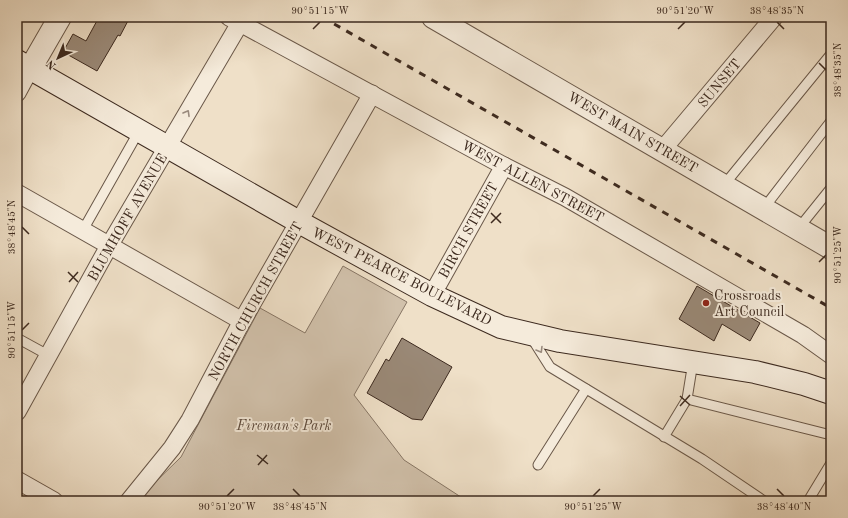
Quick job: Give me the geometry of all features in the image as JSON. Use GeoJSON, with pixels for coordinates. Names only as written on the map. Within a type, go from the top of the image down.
{"type":"FeatureCollection","features":[{"type":"Feature","properties":{"kind":"main road"},"geometry":{"type":"LineString","coordinates":[[24,65],[60,17]]}},
{"type":"Feature","properties":{"kind":"main road","name":"WEST MAIN STREET"},"geometry":{"type":"LineString","coordinates":[[433,17],[663,149],[831,248]]}},
{"type":"Feature","properties":{"kind":"main road","name":"WEST PEARCE BOULEVARD"},"geometry":{"type":"LineString","coordinates":[[24,65],[299,222],[432,295],[501,327],[560,341],[755,372],[831,393]]}},
{"type":"Feature","properties":{"kind":"street","name":"SUNSET"},"geometry":{"type":"LineString","coordinates":[[663,149],[773,18]]}},
{"type":"Feature","properties":{"kind":"street","name":"WEST ALLEN STREET"},"geometry":{"type":"LineString","coordinates":[[234,20],[504,166],[565,197],[803,335],[831,355]]}},
{"type":"Feature","properties":{"kind":"street","name":"BLUMHOFF AVENUE"},"geometry":{"type":"LineString","coordinates":[[17,412],[109,246],[168,146],[234,20]]}},
{"type":"Feature","properties":{"kind":"street"},"geometry":{"type":"LineString","coordinates":[[17,93],[24,65]]}},
{"type":"Feature","properties":{"kind":"street","name":"NORTH CHURCH STREET"},"geometry":{"type":"LineString","coordinates":[[129,501],[172,448],[190,420],[242,321],[372,94]]}},
{"type":"Feature","properties":{"kind":"street","name":"BIRCH STREET"},"geometry":{"type":"LineString","coordinates":[[432,295],[504,166]]}},
{"type":"Feature","properties":{"kind":"street"},"geometry":{"type":"LineString","coordinates":[[17,193],[242,321]]}},
{"type":"Feature","properties":{"kind":"street"},"geometry":{"type":"LineString","coordinates":[[17,480],[54,501]]}},
{"type":"Feature","properties":{"kind":"lane"},"geometry":{"type":"LineString","coordinates":[[724,185],[831,54]]}},
{"type":"Feature","properties":{"kind":"lane"},"geometry":{"type":"LineString","coordinates":[[764,208],[831,121]]}},
{"type":"Feature","properties":{"kind":"lane"},"geometry":{"type":"LineString","coordinates":[[82,230],[140,130]]}},
{"type":"Feature","properties":{"kind":"lane"},"geometry":{"type":"LineString","coordinates":[[798,229],[831,188]]}},
{"type":"Feature","properties":{"kind":"lane"},"geometry":{"type":"LineString","coordinates":[[530,334],[550,366],[702,459],[764,501]]}},
{"type":"Feature","properties":{"kind":"lane"},"geometry":{"type":"LineString","coordinates":[[17,338],[48,355]]}},
{"type":"Feature","properties":{"kind":"lane"},"geometry":{"type":"LineString","coordinates":[[664,437],[687,399],[693,362]]}},
{"type":"Feature","properties":{"kind":"lane"},"geometry":{"type":"LineString","coordinates":[[538,465],[586,389]]}},
{"type":"Feature","properties":{"kind":"lane"},"geometry":{"type":"LineString","coordinates":[[687,399],[831,435]]}},
{"type":"Feature","properties":{"kind":"lane"},"geometry":{"type":"LineString","coordinates":[[808,501],[831,463]]}},
{"type":"Feature","properties":{"kind":"green space","name":"Fireman's Park"},"geometry":{"type":"Polygon","coordinates":[[[343,266],[407,302],[354,395],[404,460],[467,501],[136,501],[181,457],[260,308],[305,333],[343,266]]]}},
{"type":"Feature","properties":{"kind":"building"},"geometry":{"type":"Polygon","coordinates":[[[99,17],[130,17],[120,36],[118,35],[97,71],[63,52],[73,34],[86,41],[99,17]]]}},
{"type":"Feature","properties":{"kind":"building","name":"Crossroads Art Council"},"geometry":{"type":"Polygon","coordinates":[[[697,286],[760,323],[750,341],[722,324],[714,341],[679,319],[697,286]]]}},
{"type":"Feature","properties":{"kind":"building"},"geometry":{"type":"Polygon","coordinates":[[[402,338],[452,367],[422,420],[412,419],[367,393],[386,359],[389,361],[402,338]]]}},
{"type":"Feature","properties":{"kind":"railway"},"geometry":{"type":"LineString","coordinates":[[322,17],[831,308]]}},
{"type":"Feature","properties":{"kind":"place","name":"Crossroads Art Council"},"geometry":{"type":"Point","coordinates":[706,303]}}]}
